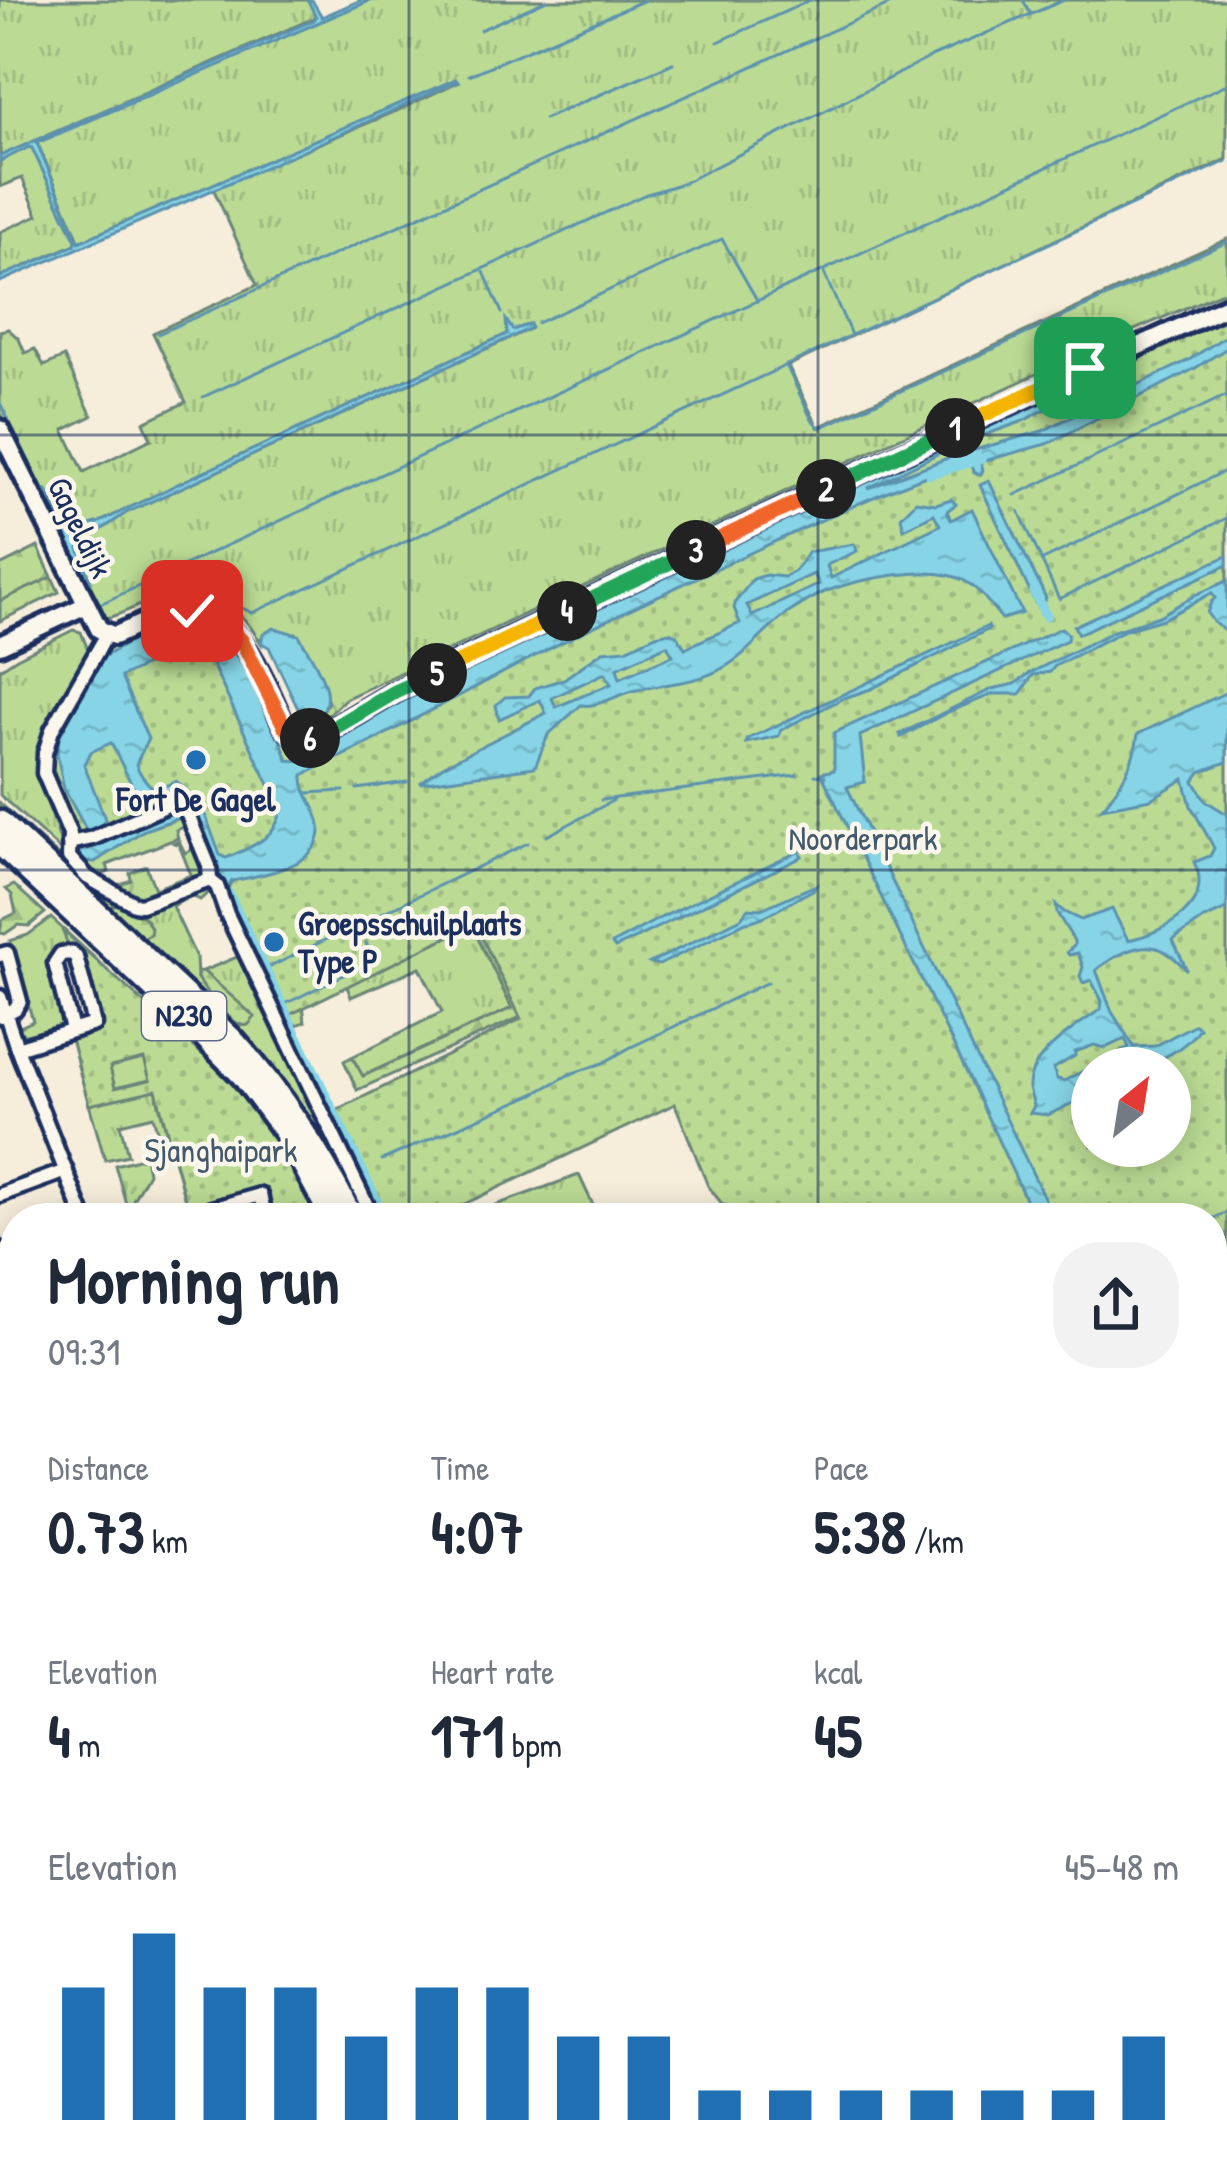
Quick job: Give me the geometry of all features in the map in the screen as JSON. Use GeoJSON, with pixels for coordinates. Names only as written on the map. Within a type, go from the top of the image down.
{"type":"FeatureCollection","features":[{"type":"Feature","properties":{"kind":"highway","name":"N230"},"geometry":{"type":"LineString","coordinates":[[0,822],[263,1074],[306,1134],[344,1203]]}},
{"type":"Feature","properties":{"kind":"highway","name":"N230"},"geometry":{"type":"LineString","coordinates":[[0,844],[242,1076],[288,1136],[324,1203]]}},
{"type":"Feature","properties":{"kind":"street"},"geometry":{"type":"LineString","coordinates":[[366,1203],[217,886],[202,880],[134,904],[86,878],[68,853],[69,829],[44,773],[45,753],[52,730],[107,634],[182,611],[212,616],[242,641],[289,732],[300,738],[320,736],[395,692],[974,419],[1227,306]]}},
{"type":"Feature","properties":{"kind":"street","name":"Gageldijk"},"geometry":{"type":"LineString","coordinates":[[0,429],[97,627],[107,634]]}},
{"type":"Feature","properties":{"kind":"street"},"geometry":{"type":"LineString","coordinates":[[0,645],[86,605]]}},
{"type":"Feature","properties":{"kind":"street"},"geometry":{"type":"LineString","coordinates":[[69,843],[97,836],[172,803],[187,810],[210,880]]}},
{"type":"Feature","properties":{"kind":"street"},"geometry":{"type":"LineString","coordinates":[[0,955],[7,952],[20,1001],[3,1016]]}},
{"type":"Feature","properties":{"kind":"street"},"geometry":{"type":"LineString","coordinates":[[17,1048],[94,1024],[76,956],[71,953],[61,954],[55,963],[72,1030]]}},
{"type":"Feature","properties":{"kind":"street"},"geometry":{"type":"LineString","coordinates":[[0,997],[3,1016],[78,1203]]}},
{"type":"Feature","properties":{"kind":"street"},"geometry":{"type":"LineString","coordinates":[[0,1195],[66,1171]]}},
{"type":"Feature","properties":{"kind":"street"},"geometry":{"type":"LineString","coordinates":[[232,1203],[260,1195],[262,1203]]}},
{"type":"Feature","properties":{"kind":"green space"},"geometry":{"type":"Polygon","coordinates":[[[0,0],[308,0],[316,17],[0,156],[0,0]]]}},
{"type":"Feature","properties":{"kind":"green space"},"geometry":{"type":"Polygon","coordinates":[[[371,0],[1227,0],[1227,159],[788,366],[818,427],[1227,239],[1227,290],[890,442],[345,699],[319,718],[328,702],[296,633],[261,638],[261,643],[244,619],[229,608],[181,592],[99,620],[0,412],[0,331],[8,329],[25,353],[35,349],[44,366],[64,357],[92,416],[64,430],[84,472],[151,439],[144,422],[186,402],[153,333],[257,285],[213,188],[458,82],[80,242],[37,142],[371,0]],[[529,324],[98,523],[66,531],[56,509],[86,584],[91,582],[79,548],[126,513],[530,329],[529,324]]]}},
{"type":"Feature","properties":{"kind":"green space"},"geometry":{"type":"Polygon","coordinates":[[[29,147],[76,240],[0,277],[0,232],[38,215],[22,178],[0,187],[0,161],[29,147]]]}},
{"type":"Feature","properties":{"kind":"green space","name":"Noorderpark"},"geometry":{"type":"Polygon","coordinates":[[[1227,314],[1227,1203],[721,1203],[708,1186],[675,1104],[467,1203],[366,1203],[325,1116],[521,1019],[475,923],[279,1020],[211,888],[178,809],[65,857],[46,796],[36,750],[86,658],[182,617],[204,620],[235,640],[293,741],[1227,314]]]}},
{"type":"Feature","properties":{"kind":"green space"},"geometry":{"type":"Polygon","coordinates":[[[38,547],[52,577],[0,601],[0,566],[38,547]]]}},
{"type":"Feature","properties":{"kind":"green space"},"geometry":{"type":"Polygon","coordinates":[[[52,577],[59,592],[0,621],[0,601],[52,577]]]}},
{"type":"Feature","properties":{"kind":"green space"},"geometry":{"type":"Polygon","coordinates":[[[73,630],[81,632],[90,655],[60,850],[0,795],[0,669],[73,630]]]}},
{"type":"Feature","properties":{"kind":"green space"},"geometry":{"type":"Polygon","coordinates":[[[0,803],[54,852],[63,854],[78,875],[115,902],[113,906],[107,907],[0,811],[0,803]]]}},
{"type":"Feature","properties":{"kind":"green space"},"geometry":{"type":"Polygon","coordinates":[[[186,816],[192,832],[186,835],[183,827],[176,830],[178,838],[107,865],[109,872],[97,877],[77,862],[73,849],[94,840],[95,861],[144,830],[186,816]]]}},
{"type":"Feature","properties":{"kind":"green space"},"geometry":{"type":"Polygon","coordinates":[[[194,835],[205,865],[190,882],[143,900],[134,900],[107,883],[112,880],[116,886],[131,880],[130,873],[146,866],[155,889],[191,875],[174,843],[179,841],[185,853],[192,849],[188,837],[194,835]]]}},
{"type":"Feature","properties":{"kind":"green space"},"geometry":{"type":"Polygon","coordinates":[[[14,885],[45,913],[29,926],[0,933],[2,920],[16,913],[6,889],[14,885]]]}},
{"type":"Feature","properties":{"kind":"green space"},"geometry":{"type":"Polygon","coordinates":[[[204,885],[212,889],[200,900],[192,896],[172,906],[196,957],[197,978],[232,1020],[246,1025],[254,1017],[203,971],[242,955],[361,1203],[346,1203],[140,939],[150,934],[150,926],[130,909],[204,885]]]}},
{"type":"Feature","properties":{"kind":"green space"},"geometry":{"type":"Polygon","coordinates":[[[115,902],[145,918],[150,934],[140,939],[107,907],[115,902]]]}},
{"type":"Feature","properties":{"kind":"green space"},"geometry":{"type":"Polygon","coordinates":[[[480,913],[527,1014],[357,1090],[344,1061],[352,1057],[363,1076],[512,1008],[472,926],[303,1004],[305,1022],[291,1027],[280,1005],[480,913]]]}},
{"type":"Feature","properties":{"kind":"green space"},"geometry":{"type":"Polygon","coordinates":[[[51,918],[97,960],[242,1130],[210,1203],[186,1203],[166,1131],[158,1134],[153,1116],[120,1124],[128,1155],[105,1160],[77,1062],[142,1042],[85,967],[58,952],[66,1025],[19,1037],[18,1028],[33,1021],[10,941],[51,918]]]}},
{"type":"Feature","properties":{"kind":"green space"},"geometry":{"type":"Polygon","coordinates":[[[472,925],[512,1008],[362,1076],[352,1057],[442,1012],[420,967],[351,997],[346,984],[472,925]]]}},
{"type":"Feature","properties":{"kind":"green space","name":"Sjanghaipark"},"geometry":{"type":"Polygon","coordinates":[[[62,930],[238,1086],[297,1175],[309,1203],[267,1203],[262,1189],[186,1203],[156,1090],[89,1105],[70,1036],[101,1025],[62,930]]]}},
{"type":"Feature","properties":{"kind":"green space"},"geometry":{"type":"Polygon","coordinates":[[[203,971],[255,1017],[249,1024],[242,1025],[220,1008],[197,978],[203,971]]]}},
{"type":"Feature","properties":{"kind":"green space"},"geometry":{"type":"Polygon","coordinates":[[[144,1059],[150,1080],[115,1088],[110,1067],[144,1059]]]}},
{"type":"Feature","properties":{"kind":"green space"},"geometry":{"type":"Polygon","coordinates":[[[145,1157],[148,1173],[134,1203],[126,1203],[115,1165],[145,1157]]]}},
{"type":"Feature","properties":{"kind":"green space"},"geometry":{"type":"Polygon","coordinates":[[[579,1175],[592,1203],[502,1203],[579,1175]]]}},
{"type":"Feature","properties":{"kind":"water"},"geometry":{"type":"Polygon","coordinates":[[[308,0],[322,17],[371,0],[37,143],[79,242],[458,81],[0,282],[0,277],[75,245],[76,240],[32,148],[0,161],[0,156],[314,20],[308,0]]]}},
{"type":"Feature","properties":{"kind":"water"},"geometry":{"type":"Polygon","coordinates":[[[506,320],[513,330],[530,324],[531,328],[126,513],[79,548],[91,582],[86,585],[41,494],[44,490],[66,531],[98,523],[507,334],[506,320]]]}},
{"type":"Feature","properties":{"kind":"water"},"geometry":{"type":"Polygon","coordinates":[[[1227,335],[1227,348],[1194,369],[1047,444],[980,462],[981,474],[974,473],[969,462],[961,464],[838,513],[596,625],[303,775],[319,821],[319,836],[314,849],[290,866],[232,881],[225,888],[202,823],[192,813],[144,830],[95,862],[82,861],[78,853],[102,838],[193,805],[175,794],[143,807],[111,743],[91,752],[84,764],[105,819],[98,832],[89,835],[64,789],[57,754],[60,731],[101,658],[166,622],[203,622],[227,637],[237,649],[288,760],[302,761],[321,741],[400,699],[1106,370],[1142,358],[1021,422],[954,446],[868,488],[953,456],[1042,431],[1189,360],[1227,335]],[[185,647],[121,677],[148,739],[136,764],[139,771],[156,790],[176,781],[202,806],[220,855],[226,858],[268,835],[281,810],[211,662],[197,649],[185,647]]]}},
{"type":"Feature","properties":{"kind":"water"},"geometry":{"type":"Polygon","coordinates":[[[989,481],[1046,598],[1042,604],[1035,603],[980,485],[989,481]]]}},
{"type":"Feature","properties":{"kind":"water"},"geometry":{"type":"Polygon","coordinates":[[[951,499],[956,504],[947,511],[951,520],[972,509],[1022,613],[1002,619],[974,588],[950,575],[895,575],[841,586],[787,614],[713,673],[581,705],[548,735],[535,767],[420,783],[443,766],[546,713],[540,700],[499,719],[496,705],[505,697],[529,696],[535,688],[564,679],[603,651],[626,649],[656,635],[677,635],[685,648],[740,623],[736,601],[753,579],[784,577],[795,571],[808,552],[854,544],[857,551],[827,565],[831,578],[940,525],[934,514],[904,529],[901,517],[916,501],[936,504],[951,499]],[[814,574],[747,605],[752,616],[819,584],[814,574]],[[667,645],[617,668],[620,678],[673,655],[667,645]],[[605,673],[552,698],[556,707],[611,684],[605,673]]]}},
{"type":"Feature","properties":{"kind":"water"},"geometry":{"type":"Polygon","coordinates":[[[1227,556],[1227,565],[1078,634],[1074,626],[1227,556]]]}},
{"type":"Feature","properties":{"kind":"water"},"geometry":{"type":"Polygon","coordinates":[[[1227,581],[1227,632],[1207,613],[1215,598],[1212,593],[1163,619],[1125,630],[1050,672],[1033,675],[1020,694],[993,694],[901,737],[900,734],[992,689],[1015,684],[1114,631],[1159,616],[1227,581]]]}},
{"type":"Feature","properties":{"kind":"water"},"geometry":{"type":"Polygon","coordinates":[[[988,626],[871,689],[781,730],[779,736],[746,743],[748,739],[988,626]]]}},
{"type":"Feature","properties":{"kind":"water"},"geometry":{"type":"Polygon","coordinates":[[[274,628],[299,635],[323,680],[326,703],[312,721],[300,713],[269,647],[261,643],[263,634],[274,628]]]}},
{"type":"Feature","properties":{"kind":"water"},"geometry":{"type":"Polygon","coordinates":[[[1061,628],[1068,634],[1067,640],[860,736],[865,782],[847,787],[1047,1203],[1027,1203],[821,773],[834,770],[834,733],[1061,628]]]}},
{"type":"Feature","properties":{"kind":"water"},"geometry":{"type":"Polygon","coordinates":[[[1227,692],[1227,762],[1200,772],[1194,781],[1206,801],[1227,814],[1227,909],[1173,940],[1187,970],[1166,952],[1145,947],[1119,955],[1096,970],[1112,1012],[1134,1047],[1125,1039],[1107,1047],[1071,1047],[1071,1058],[1053,1069],[1057,1079],[1071,1077],[1071,1104],[1048,1115],[1030,1113],[1034,1106],[1029,1087],[1037,1064],[1056,1042],[1101,1009],[1102,1001],[1091,980],[1083,983],[1078,953],[1067,952],[1074,941],[1056,905],[1081,920],[1112,909],[1128,940],[1156,931],[1192,904],[1199,877],[1194,862],[1210,856],[1214,848],[1191,806],[1184,779],[1151,799],[1102,808],[1134,754],[1138,734],[1227,692]]]}},
{"type":"Feature","properties":{"kind":"water"},"geometry":{"type":"Polygon","coordinates":[[[800,851],[798,859],[615,948],[612,944],[658,919],[800,851]]]}},
{"type":"Feature","properties":{"kind":"water"},"geometry":{"type":"Polygon","coordinates":[[[816,885],[771,913],[659,965],[650,963],[741,918],[749,908],[761,909],[816,885]]]}},
{"type":"Feature","properties":{"kind":"water"},"geometry":{"type":"Polygon","coordinates":[[[1195,1024],[1199,1028],[1181,1047],[1134,1047],[1155,1046],[1195,1024]]]}},
{"type":"Feature","properties":{"kind":"waterway"},"geometry":{"type":"LineString","coordinates":[[480,30],[547,0]]}},
{"type":"Feature","properties":{"kind":"waterway"},"geometry":{"type":"LineString","coordinates":[[469,75],[645,0]]}},
{"type":"Feature","properties":{"kind":"waterway"},"geometry":{"type":"LineString","coordinates":[[718,42],[811,0]]}},
{"type":"Feature","properties":{"kind":"waterway"},"geometry":{"type":"LineString","coordinates":[[158,334],[900,0]]}},
{"type":"Feature","properties":{"kind":"waterway"},"geometry":{"type":"LineString","coordinates":[[1023,0],[1030,13]]}},
{"type":"Feature","properties":{"kind":"waterway"},"geometry":{"type":"LineString","coordinates":[[203,397],[644,195],[683,183],[931,57],[1064,0]]}},
{"type":"Feature","properties":{"kind":"waterway"},"geometry":{"type":"LineString","coordinates":[[544,119],[673,63]]}},
{"type":"Feature","properties":{"kind":"waterway"},"geometry":{"type":"LineString","coordinates":[[89,585],[100,604],[1227,84]]}},
{"type":"Feature","properties":{"kind":"waterway"},"geometry":{"type":"LineString","coordinates":[[177,589],[211,592],[252,613],[1227,161]]}},
{"type":"Feature","properties":{"kind":"waterway"},"geometry":{"type":"LineString","coordinates":[[537,323],[722,239],[757,300]]}},
{"type":"Feature","properties":{"kind":"waterway"},"geometry":{"type":"LineString","coordinates":[[786,365],[820,428],[1227,242]]}},
{"type":"Feature","properties":{"kind":"waterway"},"geometry":{"type":"LineString","coordinates":[[484,272],[502,313]]}},
{"type":"Feature","properties":{"kind":"waterway"},"geometry":{"type":"LineString","coordinates":[[824,273],[851,335]]}},
{"type":"Feature","properties":{"kind":"waterway"},"geometry":{"type":"LineString","coordinates":[[1130,361],[1227,318]]}},
{"type":"Feature","properties":{"kind":"waterway"},"geometry":{"type":"LineString","coordinates":[[1015,495],[1227,395]]}},
{"type":"Feature","properties":{"kind":"waterway"},"geometry":{"type":"LineString","coordinates":[[0,403],[43,490]]}},
{"type":"Feature","properties":{"kind":"waterway"},"geometry":{"type":"LineString","coordinates":[[930,474],[981,459]]}},
{"type":"Feature","properties":{"kind":"waterway"},"geometry":{"type":"LineString","coordinates":[[1041,561],[1227,470]]}},
{"type":"Feature","properties":{"kind":"waterway"},"geometry":{"type":"LineString","coordinates":[[1019,511],[1059,599],[1227,518]]}},
{"type":"Feature","properties":{"kind":"waterway"},"geometry":{"type":"LineString","coordinates":[[1034,592],[1046,616]]}},
{"type":"Feature","properties":{"kind":"waterway"},"geometry":{"type":"LineString","coordinates":[[601,800],[797,775]]}},
{"type":"Feature","properties":{"kind":"waterway"},"geometry":{"type":"LineString","coordinates":[[815,775],[825,776]]}},
{"type":"Feature","properties":{"kind":"waterway"},"geometry":{"type":"LineString","coordinates":[[357,789],[407,782]]}},
{"type":"Feature","properties":{"kind":"waterway"},"geometry":{"type":"LineString","coordinates":[[307,793],[344,791]]}},
{"type":"Feature","properties":{"kind":"waterway"},"geometry":{"type":"LineString","coordinates":[[547,836],[614,800]]}},
{"type":"Feature","properties":{"kind":"waterway"},"geometry":{"type":"LineString","coordinates":[[342,932],[528,843]]}},
{"type":"Feature","properties":{"kind":"waterway"},"geometry":{"type":"LineString","coordinates":[[228,893],[378,1203]]}},
{"type":"Feature","properties":{"kind":"waterway"},"geometry":{"type":"LineString","coordinates":[[266,969],[329,938]]}},
{"type":"Feature","properties":{"kind":"waterway"},"geometry":{"type":"LineString","coordinates":[[283,1005],[374,960],[366,943]]}},
{"type":"Feature","properties":{"kind":"waterway"},"geometry":{"type":"LineString","coordinates":[[382,1160],[603,1063],[768,982]]}},
{"type":"Feature","properties":{"kind":"place","name":"Fort De Gagel"},"geometry":{"type":"Point","coordinates":[196,760]}},
{"type":"Feature","properties":{"kind":"place","name":"Groepsschuilplaats Type P"},"geometry":{"type":"Point","coordinates":[274,942]}},
{"type":"Feature","properties":{"kind":"route"},"geometry":{"type":"LineString","coordinates":[[192,611],[212,616],[237,634],[289,732],[300,738],[320,736],[395,692],[1085,368]]}}]}
